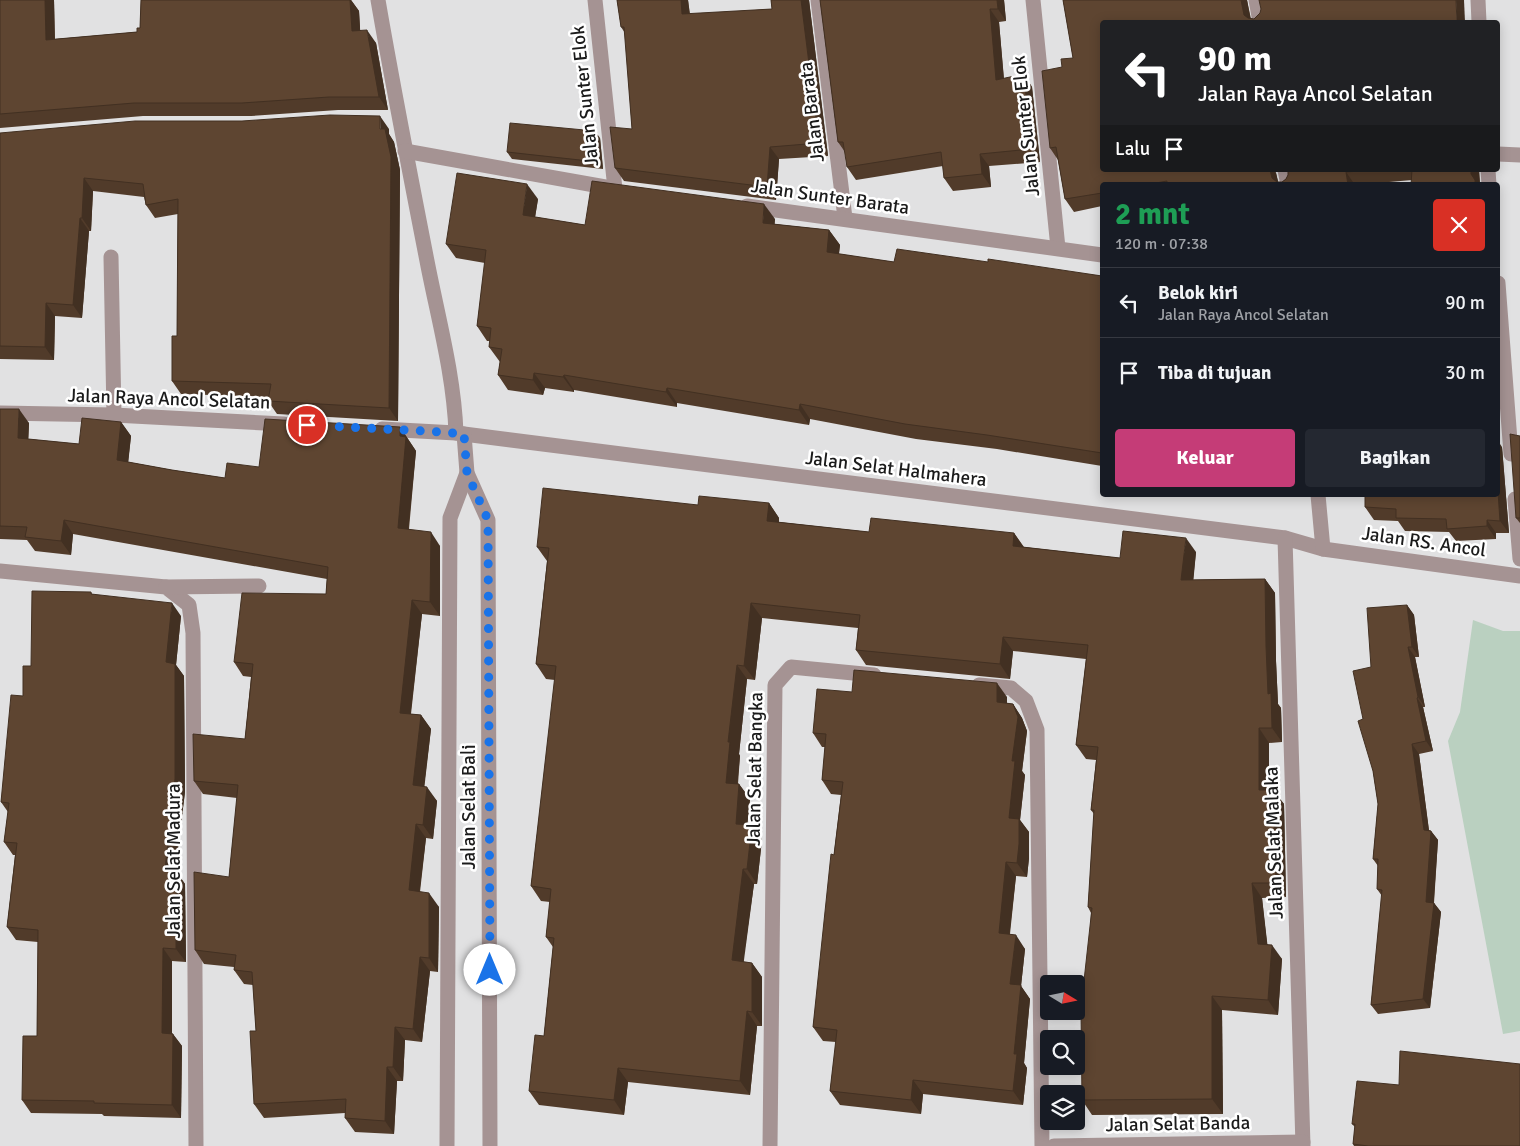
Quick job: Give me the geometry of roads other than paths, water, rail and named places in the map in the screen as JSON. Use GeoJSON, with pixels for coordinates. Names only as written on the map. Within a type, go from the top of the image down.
{"type":"FeatureCollection","features":[{"type":"Feature","properties":{"kind":"street"},"geometry":{"type":"LineString","coordinates":[[372,428],[460,434],[447,359],[399,120],[378,0]]}},
{"type":"Feature","properties":{"kind":"street","name":"Jalan Sunter Elok"},"geometry":{"type":"LineString","coordinates":[[596,0],[615,189]]}},
{"type":"Feature","properties":{"kind":"street","name":"Jalan Barata"},"geometry":{"type":"LineString","coordinates":[[818,0],[845,218]]}},
{"type":"Feature","properties":{"kind":"street","name":"Jalan Sunter Elok"},"geometry":{"type":"LineString","coordinates":[[1033,0],[1058,248]]}},
{"type":"Feature","properties":{"kind":"street"},"geometry":{"type":"LineString","coordinates":[[1256,0],[1260,20]]}},
{"type":"Feature","properties":{"kind":"street"},"geometry":{"type":"LineString","coordinates":[[1478,0],[1479,20]]}},
{"type":"Feature","properties":{"kind":"street"},"geometry":{"type":"LineString","coordinates":[[382,120],[399,120]]}},
{"type":"Feature","properties":{"kind":"street"},"geometry":{"type":"LineString","coordinates":[[405,151],[634,191]]}},
{"type":"Feature","properties":{"kind":"street"},"geometry":{"type":"LineString","coordinates":[[1500,154],[1520,155]]}},
{"type":"Feature","properties":{"kind":"street","name":"Jalan Sunter Barata"},"geometry":{"type":"LineString","coordinates":[[730,204],[845,218],[1100,255]]}},
{"type":"Feature","properties":{"kind":"street"},"geometry":{"type":"LineString","coordinates":[[111,257],[114,415]]}},
{"type":"Feature","properties":{"kind":"street"},"geometry":{"type":"LineString","coordinates":[[1500,309],[1520,558]]}},
{"type":"Feature","properties":{"kind":"street","name":"Jalan Raya Ancol Selatan"},"geometry":{"type":"LineString","coordinates":[[0,413],[114,415],[303,424]]}},
{"type":"Feature","properties":{"kind":"street","name":"Jalan Selat Halmahera"},"geometry":{"type":"LineString","coordinates":[[460,434],[1284,538],[1306,545]]}},
{"type":"Feature","properties":{"kind":"street","name":"Jalan Selat Bali"},"geometry":{"type":"LineString","coordinates":[[460,434],[467,473],[488,520],[490,1146]]}},
{"type":"Feature","properties":{"kind":"street","name":"Jalan Selat Bali"},"geometry":{"type":"LineString","coordinates":[[447,1146],[450,518],[467,473]]}},
{"type":"Feature","properties":{"kind":"street"},"geometry":{"type":"LineString","coordinates":[[1318,497],[1323,549]]}},
{"type":"Feature","properties":{"kind":"street","name":"Jalan Selat Malaka"},"geometry":{"type":"LineString","coordinates":[[1284,538],[1303,1144]]}},
{"type":"Feature","properties":{"kind":"street","name":"Jalan RS. Ancol"},"geometry":{"type":"LineString","coordinates":[[1306,545],[1323,549],[1520,576]]}},
{"type":"Feature","properties":{"kind":"street"},"geometry":{"type":"LineString","coordinates":[[0,571],[166,587],[259,586]]}},
{"type":"Feature","properties":{"kind":"street","name":"Jalan Selat Madura"},"geometry":{"type":"LineString","coordinates":[[166,587],[190,605],[193,633],[196,1146]]}},
{"type":"Feature","properties":{"kind":"street","name":"Jalan Selat Bangka"},"geometry":{"type":"LineString","coordinates":[[770,1146],[775,685],[791,667],[886,676]]}},
{"type":"Feature","properties":{"kind":"street"},"geometry":{"type":"LineString","coordinates":[[963,683],[1010,688],[1026,701],[1037,730],[1042,1146]]}},
{"type":"Feature","properties":{"kind":"street","name":"Jalan Selat Banda"},"geometry":{"type":"LineString","coordinates":[[1054,1146],[1303,1144]]}}]}
